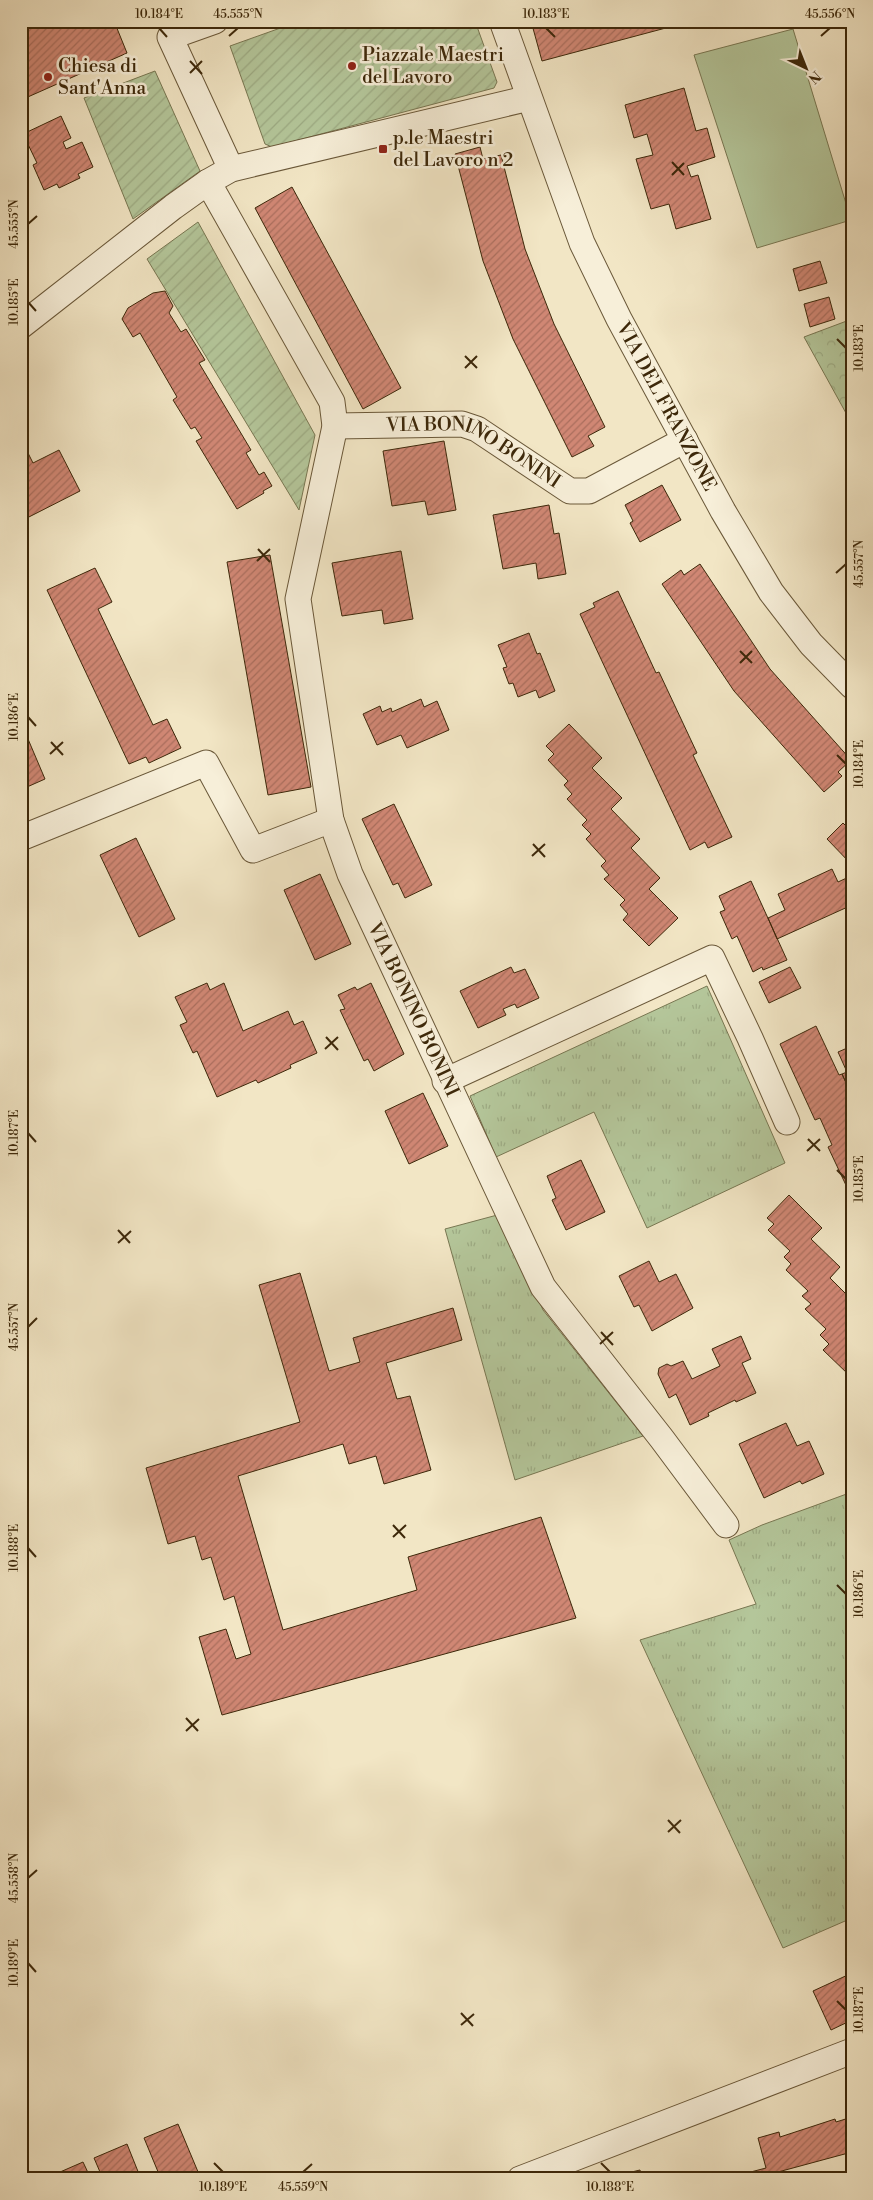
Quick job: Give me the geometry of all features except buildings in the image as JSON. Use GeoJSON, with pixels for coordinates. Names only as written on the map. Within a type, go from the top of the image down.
{"type":"FeatureCollection","features":[{"type":"Feature","properties":{"kind":"street"},"geometry":{"type":"LineString","coordinates":[[215,21],[166,29],[231,169]]}},
{"type":"Feature","properties":{"kind":"street"},"geometry":{"type":"LineString","coordinates":[[21,326],[208,182],[231,169],[529,98],[502,21]]}},
{"type":"Feature","properties":{"kind":"street","name":"VIA DEL FRANZONE"},"geometry":{"type":"LineString","coordinates":[[529,98],[582,243],[619,319],[723,511],[770,592],[811,644],[852,686]]}},
{"type":"Feature","properties":{"kind":"street","name":"VIA BONINO BONINI"},"geometry":{"type":"LineString","coordinates":[[208,182],[332,402],[335,426],[298,599],[331,820],[350,874],[445,1081],[543,1287],[726,1524]]}},
{"type":"Feature","properties":{"kind":"street","name":"VIA BONINO BONINI"},"geometry":{"type":"LineString","coordinates":[[335,426],[462,424],[477,429],[570,491],[589,491],[685,440]]}},
{"type":"Feature","properties":{"kind":"street"},"geometry":{"type":"LineString","coordinates":[[21,838],[206,763],[253,850],[331,820]]}},
{"type":"Feature","properties":{"kind":"street"},"geometry":{"type":"LineString","coordinates":[[445,1081],[712,958],[787,1122]]}},
{"type":"Feature","properties":{"kind":"street"},"geometry":{"type":"LineString","coordinates":[[520,2179],[568,2171],[852,2051]]}},
{"type":"Feature","properties":{"kind":"green space"},"geometry":{"type":"Polygon","coordinates":[[[300,21],[475,21],[497,82],[494,88],[272,147],[265,144],[230,46],[300,21]]]}},
{"type":"Feature","properties":{"kind":"green space"},"geometry":{"type":"Polygon","coordinates":[[[793,29],[851,220],[757,248],[694,55],[793,29]]]}},
{"type":"Feature","properties":{"kind":"green space"},"geometry":{"type":"Polygon","coordinates":[[[155,71],[200,171],[133,219],[84,98],[155,71]]]}},
{"type":"Feature","properties":{"kind":"green space"},"geometry":{"type":"Polygon","coordinates":[[[198,222],[315,435],[299,510],[147,259],[198,222]]]}},
{"type":"Feature","properties":{"kind":"green space"},"geometry":{"type":"Polygon","coordinates":[[[852,319],[852,424],[804,337],[852,319]]]}},
{"type":"Feature","properties":{"kind":"green space"},"geometry":{"type":"Polygon","coordinates":[[[707,986],[785,1163],[647,1228],[594,1112],[496,1157],[470,1096],[707,986]]]}},
{"type":"Feature","properties":{"kind":"green space"},"geometry":{"type":"Polygon","coordinates":[[[501,1214],[543,1310],[643,1436],[515,1480],[445,1229],[501,1214]]]}},
{"type":"Feature","properties":{"kind":"green space"},"geometry":{"type":"Polygon","coordinates":[[[852,1492],[852,1918],[783,1948],[640,1640],[756,1604],[729,1540],[762,1525],[852,1492]]]}},
{"type":"Feature","properties":{"kind":"place","name":"Piazzale Maestri del Lavoro"},"geometry":{"type":"Point","coordinates":[352,66]}},
{"type":"Feature","properties":{"kind":"place","name":"Chiesa di Sant'Anna"},"geometry":{"type":"Point","coordinates":[48,77]}},
{"type":"Feature","properties":{"kind":"place","name":"p.le Maestri del Lavoro n 2"},"geometry":{"type":"Point","coordinates":[383,149]}}]}
